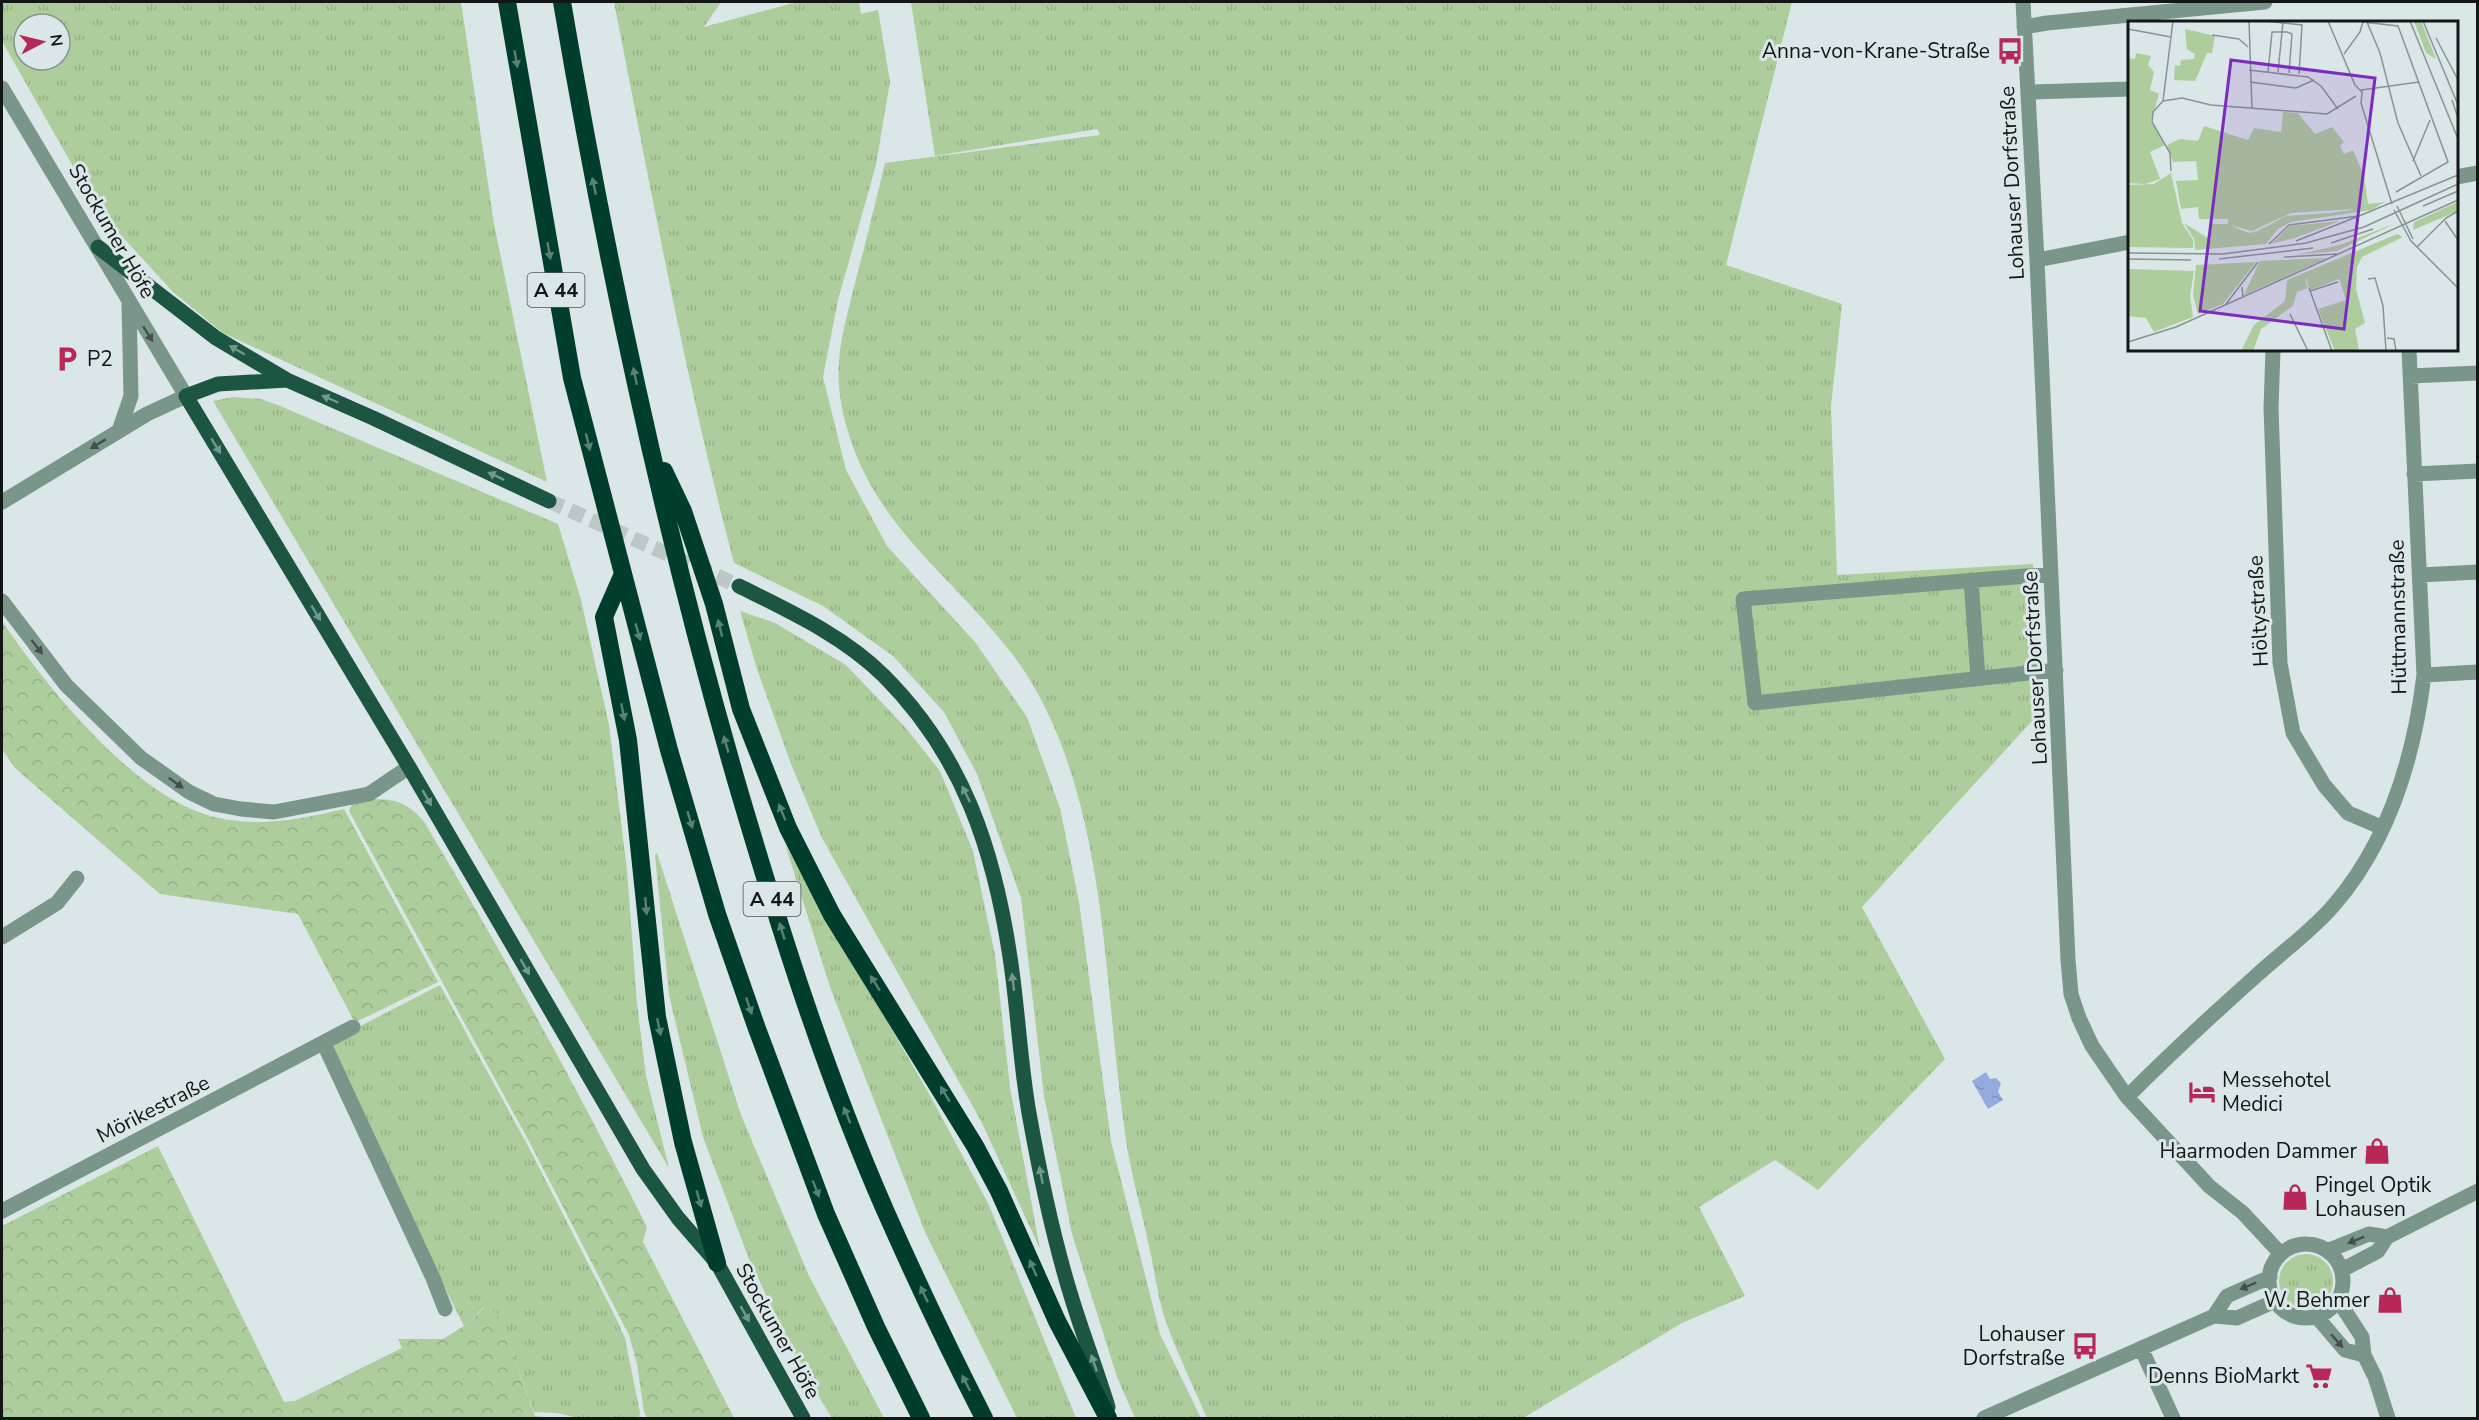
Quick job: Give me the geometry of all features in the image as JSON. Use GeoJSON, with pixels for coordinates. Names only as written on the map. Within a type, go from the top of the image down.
{"type":"FeatureCollection","features":[{"type":"Feature","properties":{"kind":"highway","name":"A 44"},"geometry":{"type":"LineString","coordinates":[[507,2],[572,378],[622,576],[717,914],[826,1214],[876,1327],[921,1419]]}},
{"type":"Feature","properties":{"kind":"highway","name":"A 44"},"geometry":{"type":"LineString","coordinates":[[562,2],[588,156],[647,434],[722,731],[788,950],[835,1084],[884,1208],[984,1419]]}},
{"type":"Feature","properties":{"kind":"highway"},"geometry":{"type":"LineString","coordinates":[[647,434],[683,511],[714,604],[741,709],[788,828],[832,915],[975,1146],[999,1191],[1057,1321],[1110,1419]]}},
{"type":"Feature","properties":{"kind":"highway"},"geometry":{"type":"LineString","coordinates":[[622,576],[603,617],[628,740],[657,1017],[683,1142],[717,1263]]}},
{"type":"Feature","properties":{"kind":"main road"},"geometry":{"type":"LineString","coordinates":[[98,247],[216,338],[287,380],[549,501]]}},
{"type":"Feature","properties":{"kind":"main road"},"geometry":{"type":"LineString","coordinates":[[186,396],[218,384],[287,380]]}},
{"type":"Feature","properties":{"kind":"main road","name":"Stockumer Höfe"},"geometry":{"type":"LineString","coordinates":[[186,396],[409,767],[643,1169],[678,1218],[717,1263],[803,1419]]}},
{"type":"Feature","properties":{"kind":"main road"},"geometry":{"type":"LineString","coordinates":[[740,585],[803,618],[843,643],[884,675],[947,755],[971,804],[989,852],[1002,906],[1011,960],[1029,1110],[1045,1196],[1072,1299],[1110,1419]]}},
{"type":"Feature","properties":{"kind":"street","name":"Lohauser Dorfstraße"},"geometry":{"type":"LineString","coordinates":[[2023,2],[2071,994],[2091,1046],[2127,1096],[2210,1186],[2243,1213],[2281,1254]]}},
{"type":"Feature","properties":{"kind":"street"},"geometry":{"type":"LineString","coordinates":[[2024,27],[2265,2]]}},
{"type":"Feature","properties":{"kind":"street","name":"Stockumer Höfe"},"geometry":{"type":"LineString","coordinates":[[2,88],[186,396]]}},
{"type":"Feature","properties":{"kind":"street"},"geometry":{"type":"LineString","coordinates":[[2028,92],[2128,89]]}},
{"type":"Feature","properties":{"kind":"street"},"geometry":{"type":"LineString","coordinates":[[2458,177],[2478,173]]}},
{"type":"Feature","properties":{"kind":"street"},"geometry":{"type":"LineString","coordinates":[[2037,260],[2128,242]]}},
{"type":"Feature","properties":{"kind":"street"},"geometry":{"type":"LineString","coordinates":[[119,430],[131,396],[129,303]]}},
{"type":"Feature","properties":{"kind":"street","name":"Höltystraße"},"geometry":{"type":"LineString","coordinates":[[2273,351],[2271,408],[2280,663],[2293,733],[2324,785],[2348,813],[2383,828]]}},
{"type":"Feature","properties":{"kind":"street","name":"Hüttmannstraße"},"geometry":{"type":"LineString","coordinates":[[2127,1096],[2192,1033],[2334,905],[2360,869],[2383,828],[2407,767],[2418,722],[2424,675],[2409,351]]}},
{"type":"Feature","properties":{"kind":"street"},"geometry":{"type":"LineString","coordinates":[[2410,376],[2478,374]]}},
{"type":"Feature","properties":{"kind":"street"},"geometry":{"type":"LineString","coordinates":[[2,502],[119,430],[186,396]]}},
{"type":"Feature","properties":{"kind":"street"},"geometry":{"type":"LineString","coordinates":[[2414,474],[2478,471]]}},
{"type":"Feature","properties":{"kind":"street"},"geometry":{"type":"LineString","coordinates":[[2420,575],[2478,572]]}},
{"type":"Feature","properties":{"kind":"street"},"geometry":{"type":"LineString","coordinates":[[2051,574],[1743,599],[1755,703],[2056,670]]}},
{"type":"Feature","properties":{"kind":"street"},"geometry":{"type":"LineString","coordinates":[[1971,580],[1978,678]]}},
{"type":"Feature","properties":{"kind":"street"},"geometry":{"type":"LineString","coordinates":[[2,601],[66,685],[141,758],[189,792],[214,804],[274,812],[369,794],[409,767]]}},
{"type":"Feature","properties":{"kind":"street"},"geometry":{"type":"LineString","coordinates":[[2424,675],[2478,672]]}},
{"type":"Feature","properties":{"kind":"street"},"geometry":{"type":"LineString","coordinates":[[2,937],[57,903],[77,878]]}},
{"type":"Feature","properties":{"kind":"street","name":"Mörikestraße"},"geometry":{"type":"LineString","coordinates":[[2,1211],[353,1027]]}},
{"type":"Feature","properties":{"kind":"street"},"geometry":{"type":"LineString","coordinates":[[324,1044],[433,1278],[445,1309]]}},
{"type":"Feature","properties":{"kind":"street"},"geometry":{"type":"LineString","coordinates":[[2342,1270],[2378,1251],[2387,1237],[2478,1191]]}},
{"type":"Feature","properties":{"kind":"street"},"geometry":{"type":"LineString","coordinates":[[2327,1251],[2369,1234],[2387,1237]]}},
{"type":"Feature","properties":{"kind":"street"},"geometry":{"type":"LineString","coordinates":[[2303,1244],[2327,1251],[2342,1270],[2343,1285],[2338,1300],[2329,1310],[2316,1316],[2298,1317],[2282,1308],[2275,1301],[2270,1285],[2270,1277],[2281,1254],[2303,1244]]}},
{"type":"Feature","properties":{"kind":"street"},"geometry":{"type":"LineString","coordinates":[[2214,1316],[2227,1296],[2270,1277]]}},
{"type":"Feature","properties":{"kind":"street"},"geometry":{"type":"LineString","coordinates":[[2338,1300],[2362,1337],[2364,1355],[2375,1377],[2388,1419]]}},
{"type":"Feature","properties":{"kind":"street"},"geometry":{"type":"LineString","coordinates":[[1984,1419],[2214,1316],[2237,1318],[2275,1301]]}},
{"type":"Feature","properties":{"kind":"street"},"geometry":{"type":"LineString","coordinates":[[2316,1316],[2345,1350],[2364,1355]]}},
{"type":"Feature","properties":{"kind":"street"},"geometry":{"type":"LineString","coordinates":[[2140,1348],[2173,1419]]}},
{"type":"Feature","properties":{"kind":"green space"},"geometry":{"type":"Polygon","coordinates":[[[2,2],[461,2],[494,224],[547,482],[223,333],[172,291],[97,209],[20,72],[72,72],[72,12],[12,12],[12,59],[2,41],[2,2]]]}},
{"type":"Feature","properties":{"kind":"green space"},"geometry":{"type":"Polygon","coordinates":[[[614,2],[721,2],[704,27],[797,2],[859,2],[861,14],[878,10],[890,82],[876,165],[838,300],[823,377],[846,470],[887,546],[975,642],[1027,717],[1060,808],[1079,902],[1111,1141],[1160,1334],[1201,1418],[1135,1418],[1117,1377],[1072,1234],[1044,1096],[1021,898],[977,774],[944,712],[893,656],[823,606],[734,563],[684,354],[614,2]]]}},
{"type":"Feature","properties":{"kind":"green space"},"geometry":{"type":"Polygon","coordinates":[[[911,2],[1792,2],[1726,265],[1842,304],[1831,406],[1837,575],[2033,564],[2041,711],[1862,907],[1945,1059],[1818,1190],[1775,1160],[1699,1207],[1745,1296],[1682,1323],[1523,1418],[1207,1418],[1182,1361],[1161,1306],[1130,1161],[1118,1081],[1102,923],[1084,819],[1070,769],[1047,711],[1021,666],[984,620],[910,540],[888,512],[869,481],[853,447],[839,390],[839,357],[845,325],[885,163],[1100,135],[1097,129],[935,156],[911,2]]]}},
{"type":"Feature","properties":{"kind":"green space"},"geometry":{"type":"Polygon","coordinates":[[[233,397],[261,399],[280,406],[558,524],[581,600],[609,725],[627,870],[637,1004],[646,1076],[669,1168],[213,401],[233,397]]]}},
{"type":"Feature","properties":{"kind":"green space"},"geometry":{"type":"Polygon","coordinates":[[[740,611],[775,623],[846,665],[905,727],[940,771],[973,851],[995,955],[1010,1087],[1040,1249],[981,1121],[822,838],[791,764],[757,669],[740,611]]]}},
{"type":"Feature","properties":{"kind":"green space"},"geometry":{"type":"Polygon","coordinates":[[[2,621],[65,704],[91,732],[148,783],[176,802],[222,819],[257,822],[309,817],[344,809],[438,982],[358,1021],[353,1019],[298,914],[160,894],[15,768],[2,749],[2,621]]]}},
{"type":"Feature","properties":{"kind":"green space"},"geometry":{"type":"Polygon","coordinates":[[[371,799],[400,803],[417,814],[423,820],[453,870],[539,1021],[621,1175],[647,1227],[643,1242],[734,1418],[647,1418],[629,1335],[531,1145],[349,811],[353,802],[371,799]]]}},
{"type":"Feature","properties":{"kind":"green space"},"geometry":{"type":"Polygon","coordinates":[[[785,844],[932,1099],[989,1205],[1076,1418],[1017,1418],[925,1232],[830,987],[785,844]]]}},
{"type":"Feature","properties":{"kind":"green space"},"geometry":{"type":"Polygon","coordinates":[[[657,853],[741,1115],[809,1276],[884,1418],[832,1418],[800,1366],[749,1259],[703,1137],[669,995],[655,855],[657,853]]]}},
{"type":"Feature","properties":{"kind":"green space"},"geometry":{"type":"Polygon","coordinates":[[[440,985],[528,1146],[625,1338],[640,1413],[639,1418],[578,1418],[557,1413],[534,1412],[497,1314],[484,1307],[464,1326],[335,1067],[332,1047],[339,1037],[440,985]]]}},
{"type":"Feature","properties":{"kind":"green space"},"geometry":{"type":"Polygon","coordinates":[[[158,1146],[284,1402],[295,1401],[402,1348],[398,1339],[443,1339],[464,1326],[485,1307],[497,1313],[535,1416],[554,1418],[2,1418],[2,1226],[158,1146]]]}},
{"type":"Feature","properties":{"kind":"green space"},"geometry":{"type":"Polygon","coordinates":[[[2306,1254],[2316,1256],[2325,1262],[2331,1271],[2333,1281],[2331,1291],[2325,1300],[2316,1306],[2306,1308],[2296,1306],[2287,1300],[2281,1291],[2279,1281],[2281,1271],[2287,1262],[2296,1256],[2306,1254]]]}},
{"type":"Feature","properties":{"kind":"water"},"geometry":{"type":"Polygon","coordinates":[[[1986,1072],[1990,1079],[1996,1078],[2001,1083],[1998,1092],[2003,1100],[1988,1109],[1972,1081],[1986,1072]]]}},
{"type":"Feature","properties":{"kind":"tunnel"},"geometry":{"type":"LineString","coordinates":[[549,501],[739,586]]}},
{"type":"Feature","properties":{"kind":"place","name":"Anna-von-Krane-Straße"},"geometry":{"type":"Point","coordinates":[2010,51]}},
{"type":"Feature","properties":{"kind":"place","name":"P2"},"geometry":{"type":"Point","coordinates":[67,359]}},
{"type":"Feature","properties":{"kind":"place","name":"Messehotel Medici"},"geometry":{"type":"Point","coordinates":[2202,1092]}},
{"type":"Feature","properties":{"kind":"place","name":"Haarmoden Dammer"},"geometry":{"type":"Point","coordinates":[2377,1151]}},
{"type":"Feature","properties":{"kind":"place","name":"Pingel Optik Lohausen"},"geometry":{"type":"Point","coordinates":[2295,1197]}},
{"type":"Feature","properties":{"kind":"place","name":"W. Behmer"},"geometry":{"type":"Point","coordinates":[2390,1300]}},
{"type":"Feature","properties":{"kind":"place","name":"Lohauser Dorfstraße"},"geometry":{"type":"Point","coordinates":[2085,1346]}},
{"type":"Feature","properties":{"kind":"place","name":"Denns BioMarkt"},"geometry":{"type":"Point","coordinates":[2319,1376]}}]}
